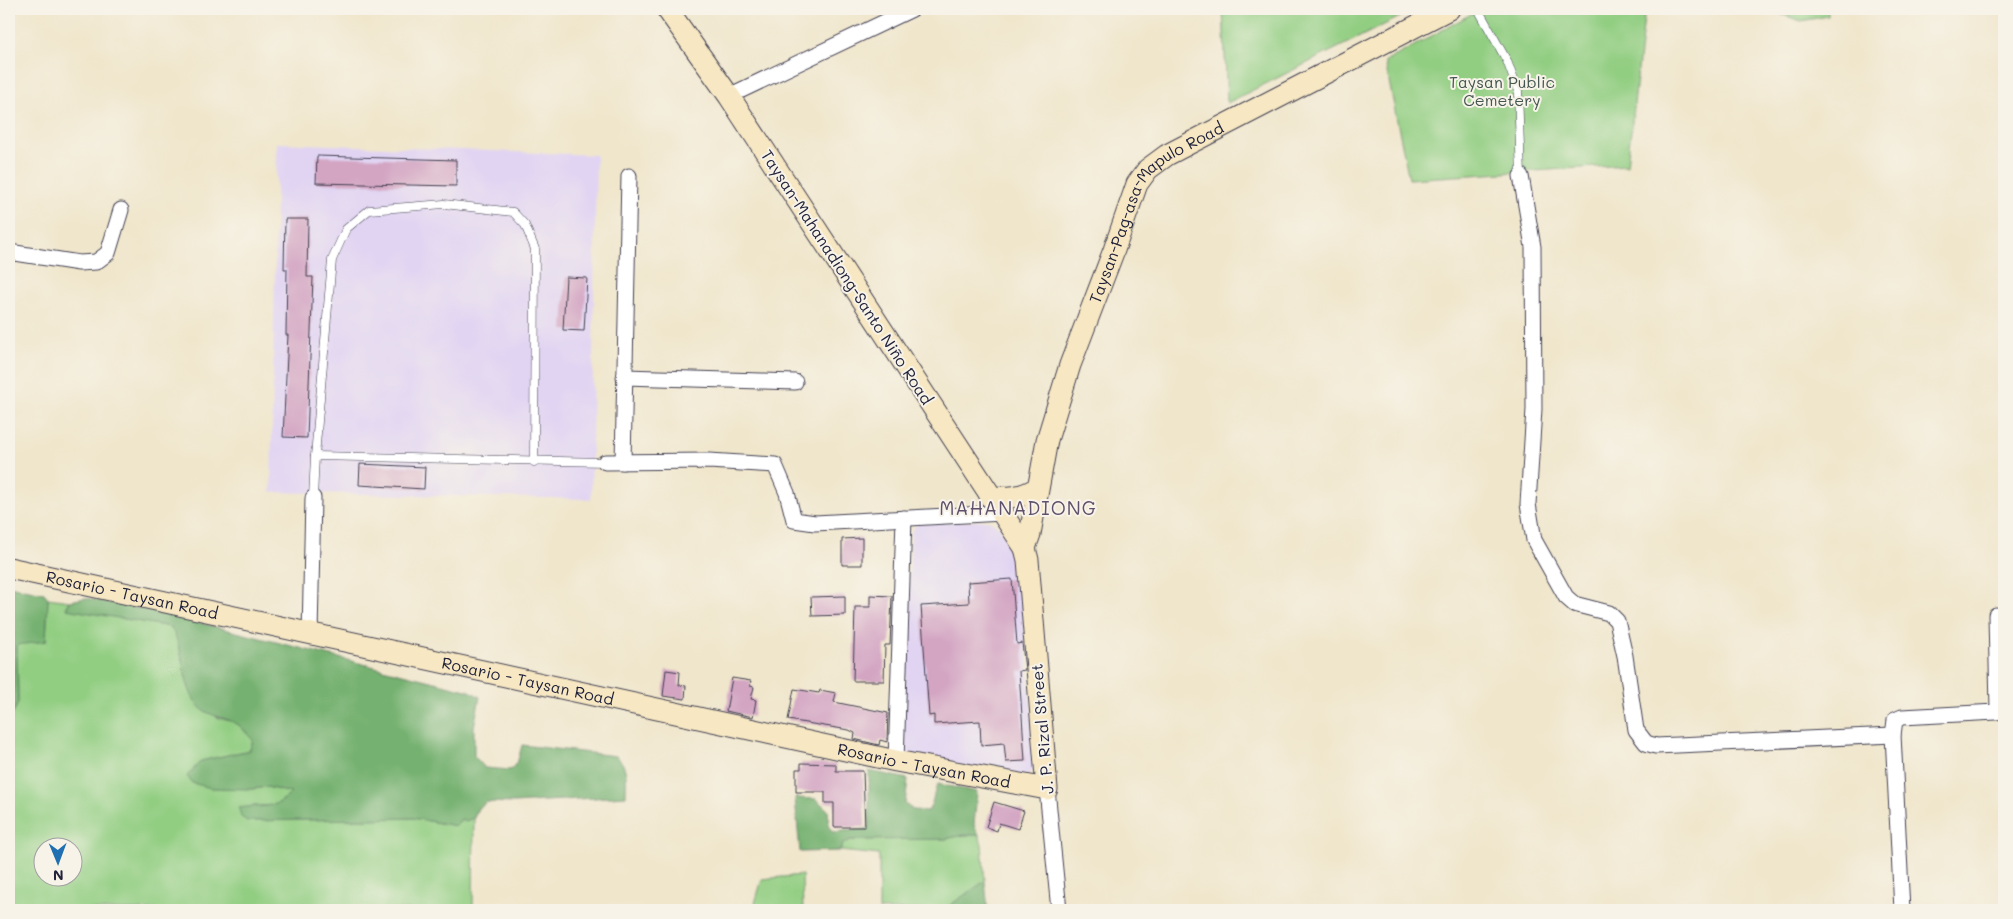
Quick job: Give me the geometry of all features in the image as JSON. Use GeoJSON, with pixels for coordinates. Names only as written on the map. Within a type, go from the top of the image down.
{"type":"FeatureCollection","features":[{"type":"Feature","properties":{"kind":"main road","name":"Taysan-Mahanadiong-Santo Niño Road"},"geometry":{"type":"LineString","coordinates":[[667,9],[729,96],[1025,548]]}},
{"type":"Feature","properties":{"kind":"main road","name":"Taysan-Pag-asa-Mapulo Road"},"geometry":{"type":"LineString","coordinates":[[1025,548],[1030,534],[1047,440],[1070,365],[1137,184],[1148,169],[1167,155],[1449,9]]}},
{"type":"Feature","properties":{"kind":"main road"},"geometry":{"type":"LineString","coordinates":[[990,496],[1016,497],[1025,495],[1037,488]]}},
{"type":"Feature","properties":{"kind":"main road","name":"J. P. Rizal Street"},"geometry":{"type":"LineString","coordinates":[[1025,548],[1028,560],[1047,789]]}},
{"type":"Feature","properties":{"kind":"main road","name":"Rosario - Taysan Road"},"geometry":{"type":"LineString","coordinates":[[9,568],[896,761],[1047,789]]}},
{"type":"Feature","properties":{"kind":"street"},"geometry":{"type":"LineString","coordinates":[[729,96],[912,9]]}},
{"type":"Feature","properties":{"kind":"street"},"geometry":{"type":"LineString","coordinates":[[623,462],[629,176]]}},
{"type":"Feature","properties":{"kind":"street"},"geometry":{"type":"LineString","coordinates":[[1521,176],[1533,247],[1534,409],[1528,504],[1534,540],[1566,597],[1574,604],[1609,613],[1617,621],[1625,656],[1636,730],[1646,743],[1656,746],[1893,735]]}},
{"type":"Feature","properties":{"kind":"street"},"geometry":{"type":"LineString","coordinates":[[9,252],[78,263],[96,262],[108,253],[121,210]]}},
{"type":"Feature","properties":{"kind":"street"},"geometry":{"type":"LineString","coordinates":[[624,377],[795,382]]}},
{"type":"Feature","properties":{"kind":"street"},"geometry":{"type":"LineString","coordinates":[[605,462],[709,461],[775,465],[787,493],[794,520],[815,522],[1003,513]]}},
{"type":"Feature","properties":{"kind":"street"},"geometry":{"type":"LineString","coordinates":[[310,634],[313,498]]}},
{"type":"Feature","properties":{"kind":"street"},"geometry":{"type":"LineString","coordinates":[[896,761],[904,518]]}},
{"type":"Feature","properties":{"kind":"street"},"geometry":{"type":"LineString","coordinates":[[1902,910],[1893,735],[1895,720],[1902,717],[1996,712],[1998,708],[1996,615]]}},
{"type":"Feature","properties":{"kind":"street","name":"J. P. Rizal Street"},"geometry":{"type":"LineString","coordinates":[[1047,789],[1059,910]]}},
{"type":"Feature","properties":{"kind":"lane"},"geometry":{"type":"LineString","coordinates":[[1478,9],[1507,61],[1518,91],[1521,176]]}},
{"type":"Feature","properties":{"kind":"lane"},"geometry":{"type":"LineString","coordinates":[[313,498],[332,260],[346,229],[369,210],[444,204],[513,212],[526,224],[535,249],[534,462]]}},
{"type":"Feature","properties":{"kind":"lane"},"geometry":{"type":"LineString","coordinates":[[315,456],[605,462]]}},
{"type":"Feature","properties":{"kind":"shaded area"},"geometry":{"type":"Polygon","coordinates":[[[277,143],[596,155],[591,499],[271,492],[277,143]]]}},
{"type":"Feature","properties":{"kind":"shaded area"},"geometry":{"type":"Polygon","coordinates":[[[988,520],[997,525],[1018,553],[1036,763],[1035,769],[1025,777],[908,756],[903,745],[911,532],[917,524],[988,520]]]}},
{"type":"Feature","properties":{"kind":"green space"},"geometry":{"type":"Polygon","coordinates":[[[1223,9],[1416,9],[1227,103],[1223,9]]]}},
{"type":"Feature","properties":{"kind":"green space","name":"Taysan Public Cemetery"},"geometry":{"type":"Polygon","coordinates":[[[1480,9],[1645,9],[1627,165],[1409,179],[1385,62],[1480,9]]]}},
{"type":"Feature","properties":{"kind":"green space"},"geometry":{"type":"Polygon","coordinates":[[[1766,9],[1828,9],[1828,16],[1801,21],[1766,9]]]}},
{"type":"Feature","properties":{"kind":"green space"},"geometry":{"type":"Polygon","coordinates":[[[9,586],[44,593],[48,598],[46,641],[17,645],[18,703],[12,715],[9,716],[9,586]]]}},
{"type":"Feature","properties":{"kind":"green space"},"geometry":{"type":"Polygon","coordinates":[[[48,598],[70,601],[66,608],[171,627],[177,638],[190,689],[216,717],[237,723],[253,740],[250,750],[201,761],[251,789],[267,787],[292,793],[276,805],[253,806],[247,821],[413,818],[456,826],[461,819],[465,821],[474,818],[473,910],[9,910],[9,716],[12,715],[18,703],[17,644],[46,641],[48,598]]]}},
{"type":"Feature","properties":{"kind":"green space"},"geometry":{"type":"Polygon","coordinates":[[[85,598],[157,612],[470,691],[480,697],[474,727],[474,756],[485,768],[511,770],[518,760],[522,745],[616,756],[625,770],[626,796],[514,803],[487,802],[478,808],[474,818],[465,821],[461,819],[456,826],[413,818],[247,821],[241,817],[239,808],[274,805],[291,793],[267,787],[251,789],[211,788],[192,783],[187,776],[201,761],[250,750],[253,740],[239,725],[210,714],[196,703],[188,685],[179,645],[171,627],[66,609],[70,601],[85,598]]]}},
{"type":"Feature","properties":{"kind":"green space"},"geometry":{"type":"Polygon","coordinates":[[[869,771],[908,779],[905,804],[913,810],[928,811],[938,784],[977,792],[974,825],[979,835],[964,835],[945,839],[850,840],[843,844],[840,851],[800,852],[795,798],[816,799],[828,810],[829,824],[832,832],[867,829],[869,823],[869,771]]]}},
{"type":"Feature","properties":{"kind":"green space"},"geometry":{"type":"Polygon","coordinates":[[[964,835],[979,835],[982,844],[985,881],[943,910],[879,910],[879,855],[840,851],[843,844],[850,840],[945,839],[964,835]]]}},
{"type":"Feature","properties":{"kind":"green space"},"geometry":{"type":"Polygon","coordinates":[[[802,875],[803,910],[753,910],[762,879],[802,875]]]}},
{"type":"Feature","properties":{"kind":"green space"},"geometry":{"type":"Polygon","coordinates":[[[985,881],[988,910],[943,910],[985,881]]]}},
{"type":"Feature","properties":{"kind":"building"},"geometry":{"type":"Polygon","coordinates":[[[317,156],[456,160],[456,186],[316,183],[317,156]]]}},
{"type":"Feature","properties":{"kind":"building"},"geometry":{"type":"Polygon","coordinates":[[[285,219],[308,219],[307,277],[313,277],[307,438],[283,437],[288,335],[286,335],[287,269],[284,269],[285,219]]]}},
{"type":"Feature","properties":{"kind":"building"},"geometry":{"type":"Polygon","coordinates":[[[566,277],[587,278],[584,331],[563,330],[566,277]]]}},
{"type":"Feature","properties":{"kind":"building"},"geometry":{"type":"Polygon","coordinates":[[[360,464],[425,467],[424,489],[359,485],[360,464]]]}},
{"type":"Feature","properties":{"kind":"building"},"geometry":{"type":"Polygon","coordinates":[[[862,538],[862,565],[842,565],[842,539],[862,538]]]}},
{"type":"Feature","properties":{"kind":"building"},"geometry":{"type":"Polygon","coordinates":[[[1012,579],[1017,644],[1022,643],[1025,670],[1019,671],[1025,761],[1006,762],[1004,743],[981,745],[980,721],[934,724],[934,715],[929,716],[921,606],[969,603],[968,582],[1012,579]]]}},
{"type":"Feature","properties":{"kind":"building"},"geometry":{"type":"Polygon","coordinates":[[[870,595],[892,596],[890,645],[885,645],[884,681],[853,681],[855,607],[870,607],[870,595]]]}},
{"type":"Feature","properties":{"kind":"building"},"geometry":{"type":"Polygon","coordinates":[[[845,596],[845,615],[812,616],[811,597],[845,596]]]}},
{"type":"Feature","properties":{"kind":"building"},"geometry":{"type":"Polygon","coordinates":[[[666,670],[680,672],[679,685],[686,686],[685,699],[663,696],[666,670]]]}},
{"type":"Feature","properties":{"kind":"building"},"geometry":{"type":"Polygon","coordinates":[[[732,678],[751,681],[750,686],[754,687],[751,699],[756,700],[753,717],[726,711],[732,678]]]}},
{"type":"Feature","properties":{"kind":"building"},"geometry":{"type":"Polygon","coordinates":[[[794,689],[819,693],[820,690],[836,693],[834,702],[888,713],[887,742],[880,740],[879,745],[854,739],[855,733],[849,730],[788,720],[794,689]]]}},
{"type":"Feature","properties":{"kind":"building"},"geometry":{"type":"Polygon","coordinates":[[[801,763],[836,764],[836,771],[863,771],[865,827],[834,827],[834,803],[825,803],[825,792],[796,792],[796,769],[801,769],[801,763]]]}},
{"type":"Feature","properties":{"kind":"building"},"geometry":{"type":"Polygon","coordinates":[[[994,802],[1024,811],[1018,829],[999,823],[997,831],[986,827],[994,802]]]}},
{"type":"Feature","properties":{"kind":"district","name":"MAHANADIONG"},"geometry":{"type":"Point","coordinates":[1018,508]}}]}
